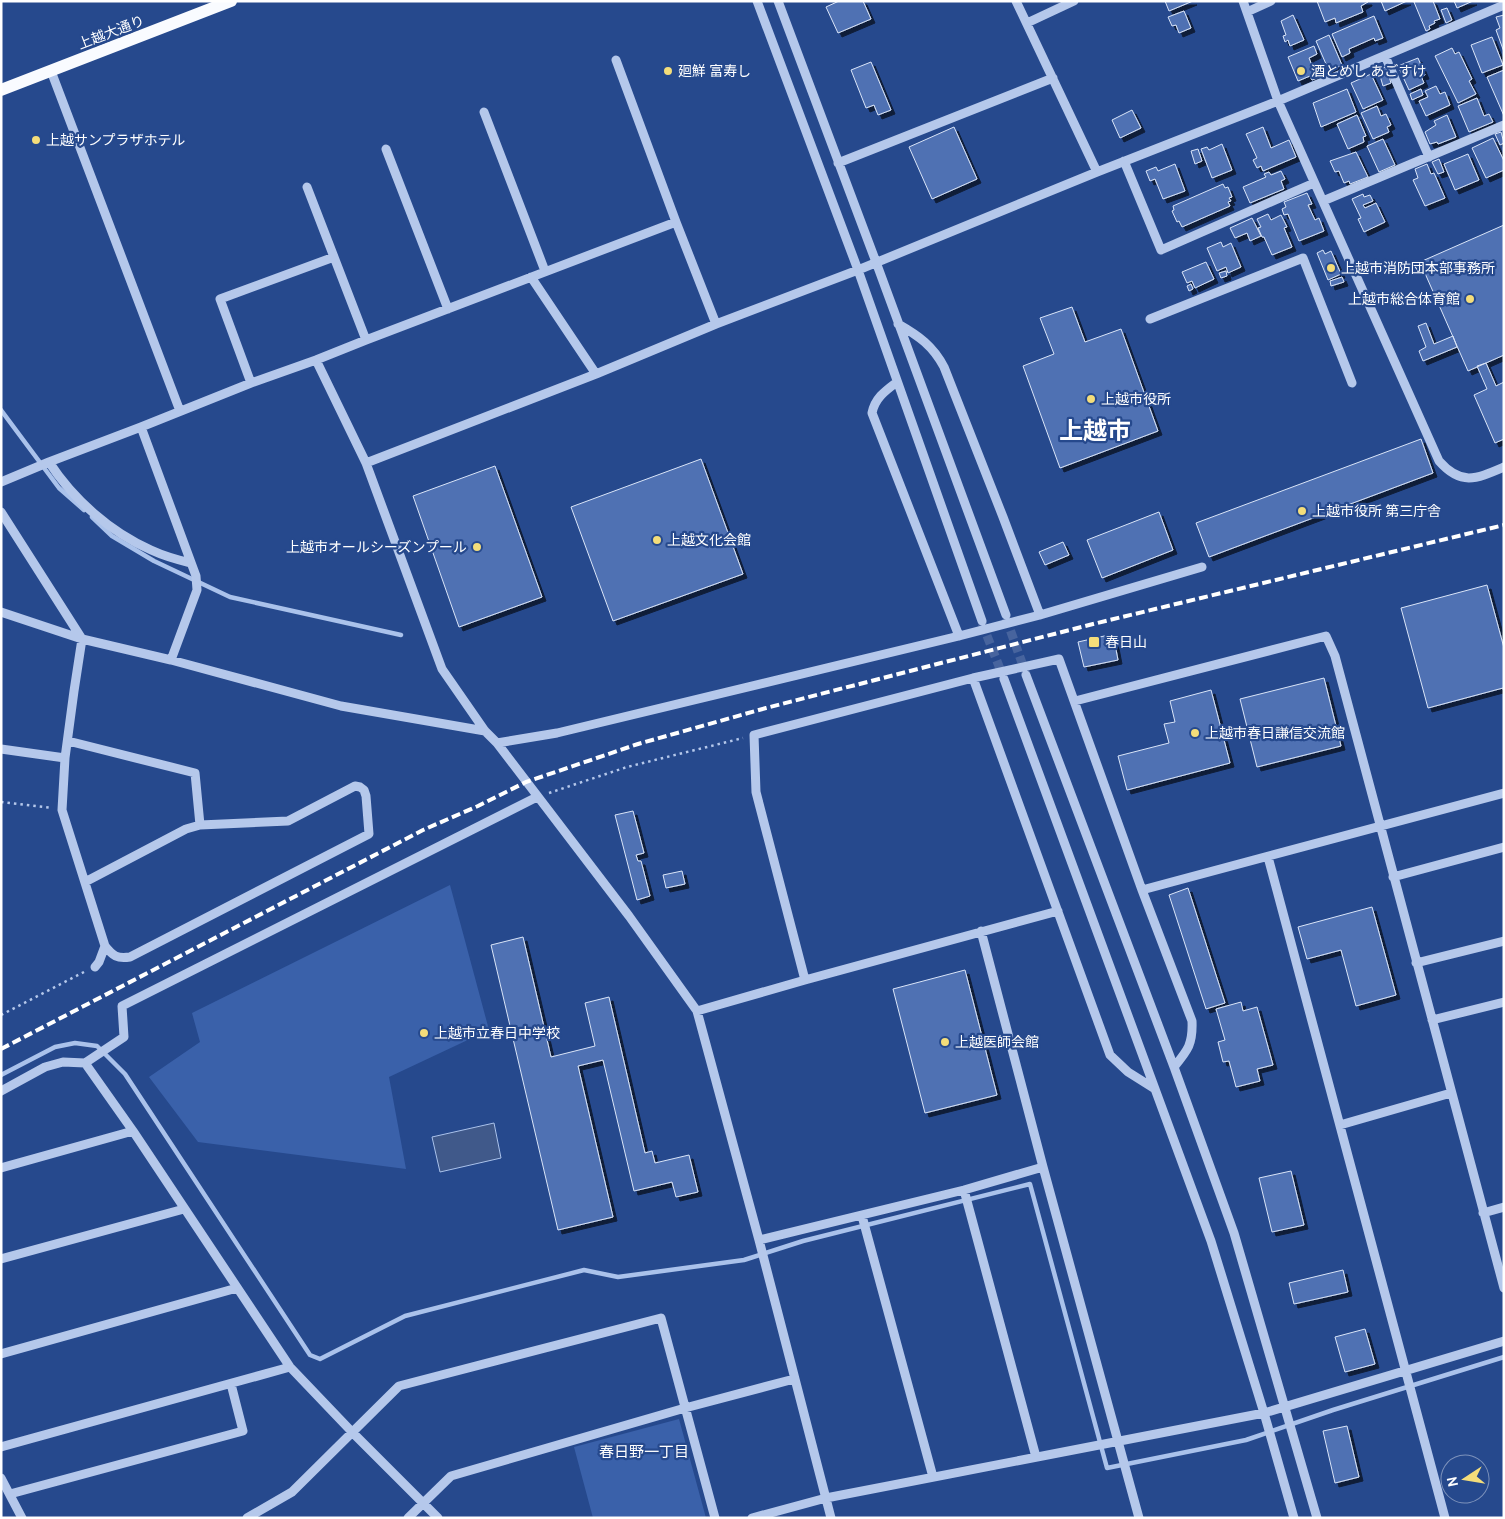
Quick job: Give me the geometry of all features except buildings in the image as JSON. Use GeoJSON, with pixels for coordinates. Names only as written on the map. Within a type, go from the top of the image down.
{"type":"FeatureCollection","features":[{"type":"Feature","properties":{"kind":"main road","name":"上越大通り"},"geometry":{"type":"LineString","coordinates":[[1,90],[230,1]]}},
{"type":"Feature","properties":{"kind":"street"},"geometry":{"type":"LineString","coordinates":[[757,1],[858,270],[982,621]]}},
{"type":"Feature","properties":{"kind":"street"},"geometry":{"type":"LineString","coordinates":[[778,1],[1006,615]]}},
{"type":"Feature","properties":{"kind":"street"},"geometry":{"type":"LineString","coordinates":[[1016,1],[1097,172]]}},
{"type":"Feature","properties":{"kind":"street"},"geometry":{"type":"LineString","coordinates":[[1027,23],[1074,1]]}},
{"type":"Feature","properties":{"kind":"street"},"geometry":{"type":"LineString","coordinates":[[1243,1],[1278,102],[1439,461],[1456,476],[1470,478],[1483,476],[1504,467]]}},
{"type":"Feature","properties":{"kind":"street"},"geometry":{"type":"LineString","coordinates":[[1247,12],[1272,1]]}},
{"type":"Feature","properties":{"kind":"street"},"geometry":{"type":"LineString","coordinates":[[366,463],[596,374],[716,324],[858,270],[1124,161],[1278,102],[1504,5]]}},
{"type":"Feature","properties":{"kind":"street"},"geometry":{"type":"LineString","coordinates":[[1385,56],[1429,157]]}},
{"type":"Feature","properties":{"kind":"street"},"geometry":{"type":"LineString","coordinates":[[616,60],[716,324]]}},
{"type":"Feature","properties":{"kind":"street"},"geometry":{"type":"LineString","coordinates":[[51,71],[180,411]]}},
{"type":"Feature","properties":{"kind":"street"},"geometry":{"type":"LineString","coordinates":[[838,163],[1053,78]]}},
{"type":"Feature","properties":{"kind":"street"},"geometry":{"type":"LineString","coordinates":[[484,112],[545,271]]}},
{"type":"Feature","properties":{"kind":"street"},"geometry":{"type":"LineString","coordinates":[[1323,201],[1504,125]]}},
{"type":"Feature","properties":{"kind":"street"},"geometry":{"type":"LineString","coordinates":[[386,149],[448,310]]}},
{"type":"Feature","properties":{"kind":"street"},"geometry":{"type":"LineString","coordinates":[[1124,161],[1160,250],[1314,183]]}},
{"type":"Feature","properties":{"kind":"street"},"geometry":{"type":"LineString","coordinates":[[307,188],[366,340]]}},
{"type":"Feature","properties":{"kind":"street"},"geometry":{"type":"LineString","coordinates":[[1,482],[251,383],[448,310],[676,222]]}},
{"type":"Feature","properties":{"kind":"street"},"geometry":{"type":"LineString","coordinates":[[251,383],[220,299],[334,257]]}},
{"type":"Feature","properties":{"kind":"street"},"geometry":{"type":"LineString","coordinates":[[1150,319],[1303,258],[1352,383]]}},
{"type":"Feature","properties":{"kind":"street"},"geometry":{"type":"LineString","coordinates":[[531,277],[596,374]]}},
{"type":"Feature","properties":{"kind":"street"},"geometry":{"type":"LineString","coordinates":[[898,324],[926,343],[937,354],[944,368],[1040,615]]}},
{"type":"Feature","properties":{"kind":"street"},"geometry":{"type":"LineString","coordinates":[[316,360],[366,463],[442,669],[485,731],[497,743],[629,916],[697,1011],[760,1240],[831,1518]]}},
{"type":"Feature","properties":{"kind":"street"},"geometry":{"type":"LineString","coordinates":[[897,382],[879,396],[874,404],[872,413],[959,636]]}},
{"type":"Feature","properties":{"kind":"street"},"geometry":{"type":"LineString","coordinates":[[141,427],[196,576],[197,590],[171,660]]}},
{"type":"Feature","properties":{"kind":"street"},"geometry":{"type":"LineString","coordinates":[[49,462],[63,483],[114,529],[151,550],[192,564]]}},
{"type":"Feature","properties":{"kind":"street"},"geometry":{"type":"LineString","coordinates":[[1,512],[82,639],[65,758],[62,810],[105,946],[114,956],[119,959],[130,957],[369,834],[364,790],[355,786],[288,821],[200,825],[186,829],[85,882]]}},
{"type":"Feature","properties":{"kind":"street"},"geometry":{"type":"LineString","coordinates":[[497,743],[557,733],[959,636],[1040,615],[1202,567]]}},
{"type":"Feature","properties":{"kind":"street"},"geometry":{"type":"LineString","coordinates":[[1,612],[82,639],[171,660],[341,706],[485,731]]}},
{"type":"Feature","properties":{"kind":"street"},"geometry":{"type":"LineString","coordinates":[[1075,701],[1326,636],[1335,656],[1504,1288]]}},
{"type":"Feature","properties":{"kind":"street"},"geometry":{"type":"LineString","coordinates":[[805,980],[756,792],[754,735],[973,678],[1059,659],[1142,890],[1192,1021],[1192,1037],[1187,1051],[1174,1067]]}},
{"type":"Feature","properties":{"kind":"street"},"geometry":{"type":"LineString","coordinates":[[1026,675],[1174,1067],[1234,1233],[1317,1518]]}},
{"type":"Feature","properties":{"kind":"street"},"geometry":{"type":"LineString","coordinates":[[973,678],[1110,1055],[1128,1072],[1155,1089]]}},
{"type":"Feature","properties":{"kind":"street"},"geometry":{"type":"LineString","coordinates":[[1004,679],[1211,1241],[1294,1518]]}},
{"type":"Feature","properties":{"kind":"street"},"geometry":{"type":"LineString","coordinates":[[68,741],[195,773],[200,825]]}},
{"type":"Feature","properties":{"kind":"street"},"geometry":{"type":"LineString","coordinates":[[1,749],[65,758]]}},
{"type":"Feature","properties":{"kind":"street"},"geometry":{"type":"LineString","coordinates":[[1142,890],[1504,793]]}},
{"type":"Feature","properties":{"kind":"street"},"geometry":{"type":"LineString","coordinates":[[1,1092],[45,1067],[63,1062],[85,1063],[124,1038],[122,1006],[537,797]]}},
{"type":"Feature","properties":{"kind":"street"},"geometry":{"type":"LineString","coordinates":[[1393,876],[1504,847]]}},
{"type":"Feature","properties":{"kind":"street"},"geometry":{"type":"LineString","coordinates":[[1268,857],[1445,1518]]}},
{"type":"Feature","properties":{"kind":"street"},"geometry":{"type":"LineString","coordinates":[[697,1011],[1058,911]]}},
{"type":"Feature","properties":{"kind":"street"},"geometry":{"type":"LineString","coordinates":[[981,932],[1139,1518]]}},
{"type":"Feature","properties":{"kind":"street"},"geometry":{"type":"LineString","coordinates":[[1416,963],[1504,941]]}},
{"type":"Feature","properties":{"kind":"street"},"geometry":{"type":"LineString","coordinates":[[95,967],[105,946]]}},
{"type":"Feature","properties":{"kind":"street"},"geometry":{"type":"LineString","coordinates":[[1432,1020],[1504,1002]]}},
{"type":"Feature","properties":{"kind":"street"},"geometry":{"type":"LineString","coordinates":[[85,1063],[133,1131],[290,1367],[438,1518]]}},
{"type":"Feature","properties":{"kind":"street"},"geometry":{"type":"LineString","coordinates":[[1340,1125],[1451,1093]]}},
{"type":"Feature","properties":{"kind":"street"},"geometry":{"type":"LineString","coordinates":[[1,1168],[133,1131]]}},
{"type":"Feature","properties":{"kind":"street"},"geometry":{"type":"LineString","coordinates":[[760,1240],[964,1190],[1043,1167]]}},
{"type":"Feature","properties":{"kind":"street"},"geometry":{"type":"LineString","coordinates":[[964,1190],[1036,1457]]}},
{"type":"Feature","properties":{"kind":"street"},"geometry":{"type":"LineString","coordinates":[[1483,1213],[1504,1207]]}},
{"type":"Feature","properties":{"kind":"street"},"geometry":{"type":"LineString","coordinates":[[1,1259],[184,1209]]}},
{"type":"Feature","properties":{"kind":"street"},"geometry":{"type":"LineString","coordinates":[[862,1216],[933,1477]]}},
{"type":"Feature","properties":{"kind":"street"},"geometry":{"type":"LineString","coordinates":[[1,1354],[238,1288]]}},
{"type":"Feature","properties":{"kind":"street"},"geometry":{"type":"LineString","coordinates":[[247,1518],[292,1492],[399,1386],[661,1318],[715,1518]]}},
{"type":"Feature","properties":{"kind":"street"},"geometry":{"type":"LineString","coordinates":[[752,1518],[826,1498],[1264,1413],[1504,1340]]}},
{"type":"Feature","properties":{"kind":"street"},"geometry":{"type":"LineString","coordinates":[[1,1447],[290,1367]]}},
{"type":"Feature","properties":{"kind":"street"},"geometry":{"type":"LineString","coordinates":[[408,1518],[451,1476],[685,1408],[794,1379]]}},
{"type":"Feature","properties":{"kind":"street"},"geometry":{"type":"LineString","coordinates":[[10,1494],[244,1431],[231,1384]]}},
{"type":"Feature","properties":{"kind":"street"},"geometry":{"type":"LineString","coordinates":[[1,1478],[22,1518]]}},
{"type":"Feature","properties":{"kind":"path"},"geometry":{"type":"LineString","coordinates":[[537,797],[627,767],[754,735]]}},
{"type":"Feature","properties":{"kind":"path"},"geometry":{"type":"LineString","coordinates":[[1,802],[62,810]]}},
{"type":"Feature","properties":{"kind":"path"},"geometry":{"type":"LineString","coordinates":[[1,1015],[95,967]]}},
{"type":"Feature","properties":{"kind":"shaded area"},"geometry":{"type":"Polygon","coordinates":[[[450,885],[489,1030],[389,1077],[406,1169],[198,1142],[149,1077],[200,1042],[192,1013],[450,885]]]}},
{"type":"Feature","properties":{"kind":"shaded area"},"geometry":{"type":"Polygon","coordinates":[[[494,1123],[501,1158],[440,1172],[432,1137],[494,1123]]]}},
{"type":"Feature","properties":{"kind":"shaded area"},"geometry":{"type":"Polygon","coordinates":[[[679,1419],[706,1518],[593,1518],[574,1447],[679,1419]]]}},
{"type":"Feature","properties":{"kind":"waterway"},"geometry":{"type":"LineString","coordinates":[[1,410],[59,488],[84,510]]}},
{"type":"Feature","properties":{"kind":"waterway"},"geometry":{"type":"LineString","coordinates":[[92,517],[112,536],[154,561],[230,597],[401,635]]}},
{"type":"Feature","properties":{"kind":"waterway"},"geometry":{"type":"LineString","coordinates":[[1,1075],[55,1047],[75,1043],[97,1046],[125,1074],[310,1355],[320,1359],[405,1316],[584,1270],[618,1277],[744,1260],[803,1241],[1030,1184],[1107,1468],[1246,1440],[1333,1410],[1504,1357]]}},
{"type":"Feature","properties":{"kind":"tunnel"},"geometry":{"type":"LineString","coordinates":[[1006,618],[1026,674]]}},
{"type":"Feature","properties":{"kind":"tunnel"},"geometry":{"type":"LineString","coordinates":[[982,623],[1004,679]]}},
{"type":"Feature","properties":{"kind":"railway"},"geometry":{"type":"LineString","coordinates":[[1,1049],[423,830],[526,782],[638,744],[766,708],[1093,624],[1504,525]]}},
{"type":"Feature","properties":{"kind":"place","name":"廻鮮 富寿し"},"geometry":{"type":"Point","coordinates":[668,71]}},
{"type":"Feature","properties":{"kind":"place","name":"酒とめし あごすけ"},"geometry":{"type":"Point","coordinates":[1301,71]}},
{"type":"Feature","properties":{"kind":"place","name":"上越サンプラザホテル"},"geometry":{"type":"Point","coordinates":[36,140]}},
{"type":"Feature","properties":{"kind":"place","name":"上越市消防団本部事務所"},"geometry":{"type":"Point","coordinates":[1331,268]}},
{"type":"Feature","properties":{"kind":"place","name":"上越市総合体育館"},"geometry":{"type":"Point","coordinates":[1470,299]}},
{"type":"Feature","properties":{"kind":"place","name":"上越市役所"},"geometry":{"type":"Point","coordinates":[1091,399]}},
{"type":"Feature","properties":{"kind":"place","name":"上越市役所 第三庁舎"},"geometry":{"type":"Point","coordinates":[1302,511]}},
{"type":"Feature","properties":{"kind":"place","name":"上越文化会館"},"geometry":{"type":"Point","coordinates":[657,540]}},
{"type":"Feature","properties":{"kind":"place","name":"上越市オールシーズンプール"},"geometry":{"type":"Point","coordinates":[477,547]}},
{"type":"Feature","properties":{"kind":"place","name":"春日山"},"geometry":{"type":"Point","coordinates":[1094,642]}},
{"type":"Feature","properties":{"kind":"place","name":"上越市春日謙信交流館"},"geometry":{"type":"Point","coordinates":[1195,733]}},
{"type":"Feature","properties":{"kind":"place","name":"上越市立春日中学校"},"geometry":{"type":"Point","coordinates":[424,1033]}},
{"type":"Feature","properties":{"kind":"place","name":"上越医師会館"},"geometry":{"type":"Point","coordinates":[945,1042]}},
{"type":"Feature","properties":{"kind":"district","name":"上越市"},"geometry":{"type":"Point","coordinates":[1095,430]}},
{"type":"Feature","properties":{"kind":"district","name":"春日野一丁目"},"geometry":{"type":"Point","coordinates":[644,1452]}}]}
